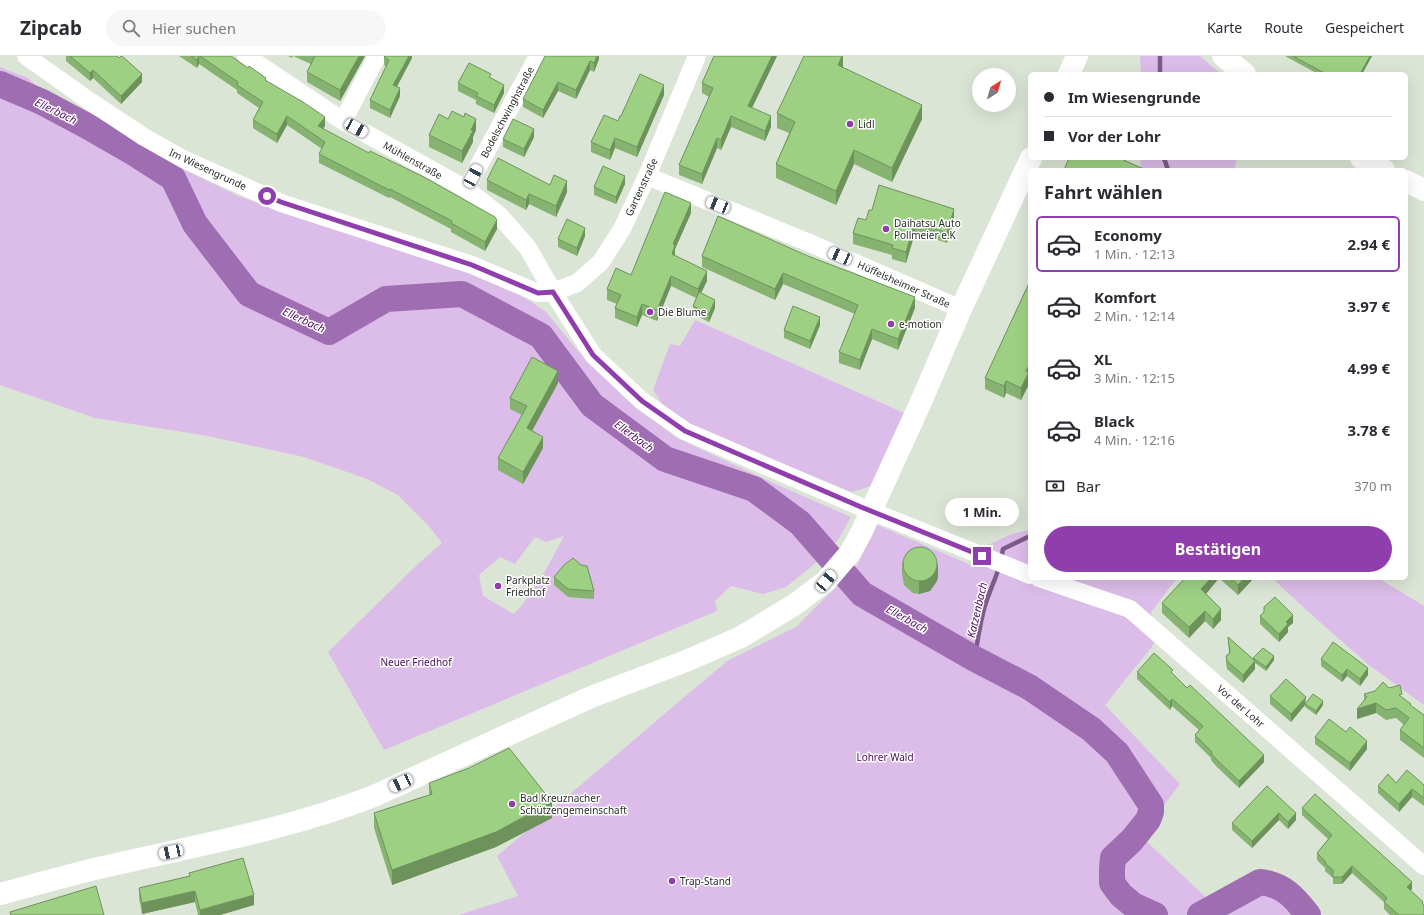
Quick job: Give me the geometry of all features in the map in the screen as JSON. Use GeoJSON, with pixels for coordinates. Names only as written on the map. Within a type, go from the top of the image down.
{"type":"FeatureCollection","features":[{"type":"Feature","properties":{"kind":"main road"},"geometry":{"type":"LineString","coordinates":[[1070,72],[1077,56]]}},
{"type":"Feature","properties":{"kind":"main road"},"geometry":{"type":"LineString","coordinates":[[1224,56],[1244,72]]}},
{"type":"Feature","properties":{"kind":"main road"},"geometry":{"type":"LineString","coordinates":[[0,894],[102,867],[228,839],[344,808],[374,796],[590,697],[686,661],[741,637],[794,605],[826,581],[850,553],[872,511],[961,309],[1030,160]]}},
{"type":"Feature","properties":{"kind":"main road"},"geometry":{"type":"LineString","coordinates":[[1365,160],[1380,168]]}},
{"type":"Feature","properties":{"kind":"main road"},"geometry":{"type":"LineString","coordinates":[[1408,182],[1424,190]]}},
{"type":"Feature","properties":{"kind":"street","name":"Im Wiesengrunde"},"geometry":{"type":"LineString","coordinates":[[26,56],[144,138],[183,159],[281,202],[472,265],[538,293],[553,292]]}},
{"type":"Feature","properties":{"kind":"street","name":"Mühlenstraße"},"geometry":{"type":"LineString","coordinates":[[246,56],[342,120],[466,189],[499,214],[528,248],[553,292]]}},
{"type":"Feature","properties":{"kind":"street"},"geometry":{"type":"LineString","coordinates":[[342,120],[377,56]]}},
{"type":"Feature","properties":{"kind":"street","name":"Bodelschwinghstraße"},"geometry":{"type":"LineString","coordinates":[[466,189],[538,56]]}},
{"type":"Feature","properties":{"kind":"street","name":"Gartenstraße"},"geometry":{"type":"LineString","coordinates":[[553,292],[577,283],[601,262],[622,229],[647,176],[698,56]]}},
{"type":"Feature","properties":{"kind":"street","name":"Hüffelsheimer Straße"},"geometry":{"type":"LineString","coordinates":[[647,176],[793,236],[961,309]]}},
{"type":"Feature","properties":{"kind":"street"},"geometry":{"type":"LineString","coordinates":[[553,292],[593,355],[642,401],[685,431],[872,511]]}},
{"type":"Feature","properties":{"kind":"street","name":"Vor der Lohr"},"geometry":{"type":"LineString","coordinates":[[872,511],[1028,574]]}},
{"type":"Feature","properties":{"kind":"street","name":"Vor der Lohr"},"geometry":{"type":"LineString","coordinates":[[1046,580],[1130,609],[1424,866]]}},
{"type":"Feature","properties":{"kind":"green space"},"geometry":{"type":"Polygon","coordinates":[[[1140,56],[1200,56],[1219,72],[1141,72],[1140,56]]]}},
{"type":"Feature","properties":{"kind":"green space","name":"Neuer Friedhof"},"geometry":{"type":"Polygon","coordinates":[[[0,67],[28,78],[56,104],[125,142],[238,196],[326,227],[433,252],[416,257],[441,256],[500,284],[546,312],[578,351],[628,401],[677,438],[851,517],[838,540],[811,567],[786,587],[763,594],[731,586],[715,601],[717,611],[384,750],[328,652],[419,563],[442,543],[427,524],[398,495],[367,479],[304,457],[208,436],[95,418],[0,385],[0,67]],[[564,536],[546,542],[535,537],[515,564],[500,557],[479,575],[483,596],[514,614],[536,587],[564,536]]]}},
{"type":"Feature","properties":{"kind":"green space"},"geometry":{"type":"Polygon","coordinates":[[[1141,160],[1236,160],[1234,168],[1140,168],[1141,160]]]}},
{"type":"Feature","properties":{"kind":"green space"},"geometry":{"type":"Polygon","coordinates":[[[695,320],[904,413],[871,486],[852,492],[694,427],[666,410],[653,390],[670,344],[680,346],[695,320]]]}},
{"type":"Feature","properties":{"kind":"green space","name":"Lohrer Wald"},"geometry":{"type":"Polygon","coordinates":[[[877,525],[976,567],[983,547],[1012,534],[1028,530],[1028,580],[1175,580],[1151,612],[1154,644],[1105,705],[1180,784],[1141,836],[1215,906],[1272,870],[1319,915],[459,915],[518,896],[497,856],[727,661],[796,627],[856,567],[877,525]]]}},
{"type":"Feature","properties":{"kind":"green space"},"geometry":{"type":"Polygon","coordinates":[[[1274,580],[1381,580],[1424,606],[1424,705],[1369,665],[1274,580]]]}},
{"type":"Feature","properties":{"kind":"building"},"geometry":{"type":"Polygon","coordinates":[[[70,56],[117,56],[119,58],[122,56],[142,74],[121,96],[93,70],[90,73],[70,56]]]}},
{"type":"Feature","properties":{"kind":"building"},"geometry":{"type":"Polygon","coordinates":[[[191,56],[199,56],[197,60],[191,56]]]}},
{"type":"Feature","properties":{"kind":"building"},"geometry":{"type":"Polygon","coordinates":[[[200,56],[231,56],[266,78],[265,80],[303,102],[325,117],[318,126],[369,153],[370,151],[424,177],[495,217],[497,220],[485,242],[451,223],[452,221],[319,154],[325,142],[287,116],[277,134],[253,120],[263,102],[237,85],[238,82],[200,56]]]}},
{"type":"Feature","properties":{"kind":"building"},"geometry":{"type":"Polygon","coordinates":[[[315,56],[359,56],[340,90],[307,72],[315,56]]]}},
{"type":"Feature","properties":{"kind":"building"},"geometry":{"type":"Polygon","coordinates":[[[409,56],[393,85],[400,88],[390,110],[370,100],[389,60],[384,57],[409,56]]]}},
{"type":"Feature","properties":{"kind":"building"},"geometry":{"type":"Polygon","coordinates":[[[545,56],[597,56],[594,63],[590,61],[576,90],[558,82],[543,110],[523,99],[545,56]]]}},
{"type":"Feature","properties":{"kind":"building"},"geometry":{"type":"Polygon","coordinates":[[[714,56],[772,56],[748,106],[771,116],[765,131],[731,116],[721,140],[717,138],[702,174],[679,165],[713,88],[702,83],[714,56]]]}},
{"type":"Feature","properties":{"kind":"building","name":"Lidl"},"geometry":{"type":"Polygon","coordinates":[[[804,56],[842,56],[838,65],[922,105],[892,168],[854,150],[836,191],[776,164],[795,122],[777,113],[804,56]]]}},
{"type":"Feature","properties":{"kind":"building"},"geometry":{"type":"Polygon","coordinates":[[[1293,56],[1370,56],[1361,72],[1322,72],[1293,56]]]}},
{"type":"Feature","properties":{"kind":"building"},"geometry":{"type":"Polygon","coordinates":[[[469,63],[491,74],[489,77],[504,85],[494,105],[476,96],[478,93],[458,83],[469,63]]]}},
{"type":"Feature","properties":{"kind":"building"},"geometry":{"type":"Polygon","coordinates":[[[640,74],[664,85],[637,147],[615,138],[610,150],[591,142],[604,115],[618,121],[640,74]]]}},
{"type":"Feature","properties":{"kind":"building"},"geometry":{"type":"Polygon","coordinates":[[[452,111],[464,117],[465,113],[476,119],[471,130],[473,131],[462,151],[429,135],[439,114],[448,119],[452,111]]]}},
{"type":"Feature","properties":{"kind":"building"},"geometry":{"type":"Polygon","coordinates":[[[513,119],[534,129],[524,149],[503,139],[513,119]]]}},
{"type":"Feature","properties":{"kind":"building"},"geometry":{"type":"Polygon","coordinates":[[[498,158],[550,185],[554,175],[567,181],[556,206],[529,194],[526,200],[487,180],[498,158]]]}},
{"type":"Feature","properties":{"kind":"building"},"geometry":{"type":"Polygon","coordinates":[[[1068,160],[1124,160],[1142,168],[1065,168],[1068,160]]]}},
{"type":"Feature","properties":{"kind":"building"},"geometry":{"type":"Polygon","coordinates":[[[603,166],[625,176],[616,197],[594,187],[603,166]]]}},
{"type":"Feature","properties":{"kind":"building"},"geometry":{"type":"Polygon","coordinates":[[[879,185],[954,209],[947,233],[915,222],[906,252],[892,248],[893,245],[853,233],[858,218],[866,220],[869,210],[872,210],[879,185]]]}},
{"type":"Feature","properties":{"kind":"building"},"geometry":{"type":"Polygon","coordinates":[[[665,192],[691,203],[673,244],[675,245],[672,254],[707,271],[698,289],[671,276],[657,310],[642,304],[637,317],[615,308],[621,295],[607,289],[616,268],[631,275],[665,192]]]}},
{"type":"Feature","properties":{"kind":"building"},"geometry":{"type":"Polygon","coordinates":[[[718,216],[808,256],[915,297],[898,339],[872,329],[860,360],[839,352],[858,305],[783,273],[775,289],[702,256],[718,216]]]}},
{"type":"Feature","properties":{"kind":"building"},"geometry":{"type":"Polygon","coordinates":[[[567,219],[585,228],[577,248],[558,239],[567,219]]]}},
{"type":"Feature","properties":{"kind":"building"},"geometry":{"type":"Polygon","coordinates":[[[1028,285],[1028,367],[1026,371],[1028,372],[1028,374],[1021,388],[1006,381],[1004,386],[985,378],[1028,285]]]}},
{"type":"Feature","properties":{"kind":"building"},"geometry":{"type":"Polygon","coordinates":[[[699,292],[715,300],[709,314],[693,306],[699,292]]]}},
{"type":"Feature","properties":{"kind":"building"},"geometry":{"type":"Polygon","coordinates":[[[793,306],[820,317],[810,341],[784,330],[793,306]]]}},
{"type":"Feature","properties":{"kind":"building"},"geometry":{"type":"Polygon","coordinates":[[[532,357],[558,371],[527,428],[543,437],[523,472],[498,458],[527,406],[510,398],[532,357]]]}},
{"type":"Feature","properties":{"kind":"building"},"geometry":{"type":"Polygon","coordinates":[[[923,547],[930,549],[935,554],[937,564],[935,574],[930,579],[917,581],[910,579],[905,574],[903,561],[905,554],[910,549],[923,547]]]}},
{"type":"Feature","properties":{"kind":"building"},"geometry":{"type":"Polygon","coordinates":[[[573,558],[581,565],[587,566],[594,591],[568,589],[554,577],[564,565],[573,558]]]}},
{"type":"Feature","properties":{"kind":"building"},"geometry":{"type":"Polygon","coordinates":[[[1183,580],[1209,580],[1201,589],[1221,609],[1213,619],[1205,611],[1189,627],[1162,603],[1183,580]]]}},
{"type":"Feature","properties":{"kind":"building"},"geometry":{"type":"Polygon","coordinates":[[[1233,580],[1242,580],[1238,585],[1233,580]]]}},
{"type":"Feature","properties":{"kind":"building"},"geometry":{"type":"Polygon","coordinates":[[[1275,597],[1293,615],[1286,622],[1288,624],[1279,634],[1260,616],[1264,612],[1264,607],[1275,597]]]}},
{"type":"Feature","properties":{"kind":"building"},"geometry":{"type":"Polygon","coordinates":[[[1228,637],[1255,661],[1243,675],[1227,661],[1226,656],[1230,653],[1228,637]]]}},
{"type":"Feature","properties":{"kind":"building"},"geometry":{"type":"Polygon","coordinates":[[[1333,642],[1368,668],[1360,679],[1347,669],[1342,675],[1321,659],[1333,642]]]}},
{"type":"Feature","properties":{"kind":"building"},"geometry":{"type":"Polygon","coordinates":[[[1263,648],[1274,656],[1266,667],[1253,658],[1263,648]]]}},
{"type":"Feature","properties":{"kind":"building"},"geometry":{"type":"Polygon","coordinates":[[[1154,653],[1173,670],[1171,672],[1187,688],[1190,685],[1264,755],[1239,781],[1216,759],[1211,753],[1212,752],[1195,735],[1203,726],[1172,699],[1170,702],[1137,672],[1154,653]]]}},
{"type":"Feature","properties":{"kind":"building"},"geometry":{"type":"Polygon","coordinates":[[[1286,679],[1306,697],[1291,714],[1270,696],[1286,679]]]}},
{"type":"Feature","properties":{"kind":"building"},"geometry":{"type":"Polygon","coordinates":[[[1383,682],[1389,688],[1400,685],[1402,694],[1399,695],[1424,715],[1424,748],[1400,730],[1409,718],[1396,708],[1386,710],[1376,703],[1357,709],[1367,697],[1364,694],[1375,691],[1383,682]]]}},
{"type":"Feature","properties":{"kind":"building"},"geometry":{"type":"Polygon","coordinates":[[[1313,694],[1323,701],[1316,711],[1305,704],[1313,694]]]}},
{"type":"Feature","properties":{"kind":"building"},"geometry":{"type":"Polygon","coordinates":[[[1329,719],[1346,732],[1350,727],[1367,741],[1350,763],[1315,737],[1329,719]]]}},
{"type":"Feature","properties":{"kind":"building"},"geometry":{"type":"Polygon","coordinates":[[[509,748],[552,802],[496,832],[392,870],[374,813],[432,794],[429,783],[469,768],[509,748]]]}},
{"type":"Feature","properties":{"kind":"building"},"geometry":{"type":"Polygon","coordinates":[[[1407,770],[1424,785],[1424,798],[1412,789],[1399,804],[1378,786],[1388,774],[1396,783],[1407,770]]]}},
{"type":"Feature","properties":{"kind":"building"},"geometry":{"type":"Polygon","coordinates":[[[1267,786],[1296,813],[1288,822],[1279,813],[1252,841],[1232,823],[1267,786]]]}},
{"type":"Feature","properties":{"kind":"building"},"geometry":{"type":"Polygon","coordinates":[[[1315,794],[1412,882],[1407,887],[1423,902],[1424,915],[1399,915],[1384,902],[1387,898],[1352,866],[1342,877],[1333,877],[1333,870],[1317,853],[1332,835],[1302,808],[1315,794]]]}},
{"type":"Feature","properties":{"kind":"building"},"geometry":{"type":"Polygon","coordinates":[[[243,858],[254,895],[200,910],[195,891],[142,903],[139,888],[190,876],[189,873],[243,858]]]}},
{"type":"Feature","properties":{"kind":"building"},"geometry":{"type":"Polygon","coordinates":[[[96,886],[104,915],[11,915],[10,912],[96,886]]]}},
{"type":"Feature","properties":{"kind":"waterway","name":"Katzenbach"},"geometry":{"type":"LineString","coordinates":[[1160,56],[1160,72]]}},
{"type":"Feature","properties":{"kind":"waterway","name":"Ellerbach"},"geometry":{"type":"LineString","coordinates":[[0,84],[42,102],[87,126],[134,153],[173,178],[195,224],[249,294],[329,332],[386,299],[462,294],[541,336],[592,405],[665,459],[754,489],[800,523],[862,594],[975,659],[1029,687],[1091,729],[1117,753],[1151,805],[1151,812],[1148,820],[1132,840],[1113,858],[1112,883],[1121,895],[1133,905],[1155,915]]}},
{"type":"Feature","properties":{"kind":"waterway","name":"Katzenbach"},"geometry":{"type":"LineString","coordinates":[[1165,160],[1167,168]]}},
{"type":"Feature","properties":{"kind":"waterway","name":"Katzenbach"},"geometry":{"type":"LineString","coordinates":[[1001,559],[1003,549],[1028,537]]}},
{"type":"Feature","properties":{"kind":"waterway","name":"Katzenbach"},"geometry":{"type":"LineString","coordinates":[[975,659],[984,609],[999,567]]}},
{"type":"Feature","properties":{"kind":"waterway","name":"Ellerbach"},"geometry":{"type":"LineString","coordinates":[[1200,915],[1260,882],[1268,883],[1288,893],[1308,915]]}},
{"type":"Feature","properties":{"kind":"place","name":"Lidl"},"geometry":{"type":"Point","coordinates":[850,124]}},
{"type":"Feature","properties":{"kind":"place","name":"Daihatsu Auto Pollmeier e.K"},"geometry":{"type":"Point","coordinates":[886,229]}},
{"type":"Feature","properties":{"kind":"place","name":"Die Blume"},"geometry":{"type":"Point","coordinates":[650,312]}},
{"type":"Feature","properties":{"kind":"place","name":"e-motion"},"geometry":{"type":"Point","coordinates":[891,324]}},
{"type":"Feature","properties":{"kind":"place","name":"Parkplatz Friedhof"},"geometry":{"type":"Point","coordinates":[498,586]}},
{"type":"Feature","properties":{"kind":"place","name":"Bad Kreuznacher Schützengemeinschaft"},"geometry":{"type":"Point","coordinates":[512,804]}},
{"type":"Feature","properties":{"kind":"place","name":"Trap-Stand"},"geometry":{"type":"Point","coordinates":[672,881]}},
{"type":"Feature","properties":{"kind":"route"},"geometry":{"type":"LineString","coordinates":[[267,196],[281,202],[472,265],[538,293],[553,292],[593,355],[642,401],[685,431],[861,507],[982,556]]}}]}
